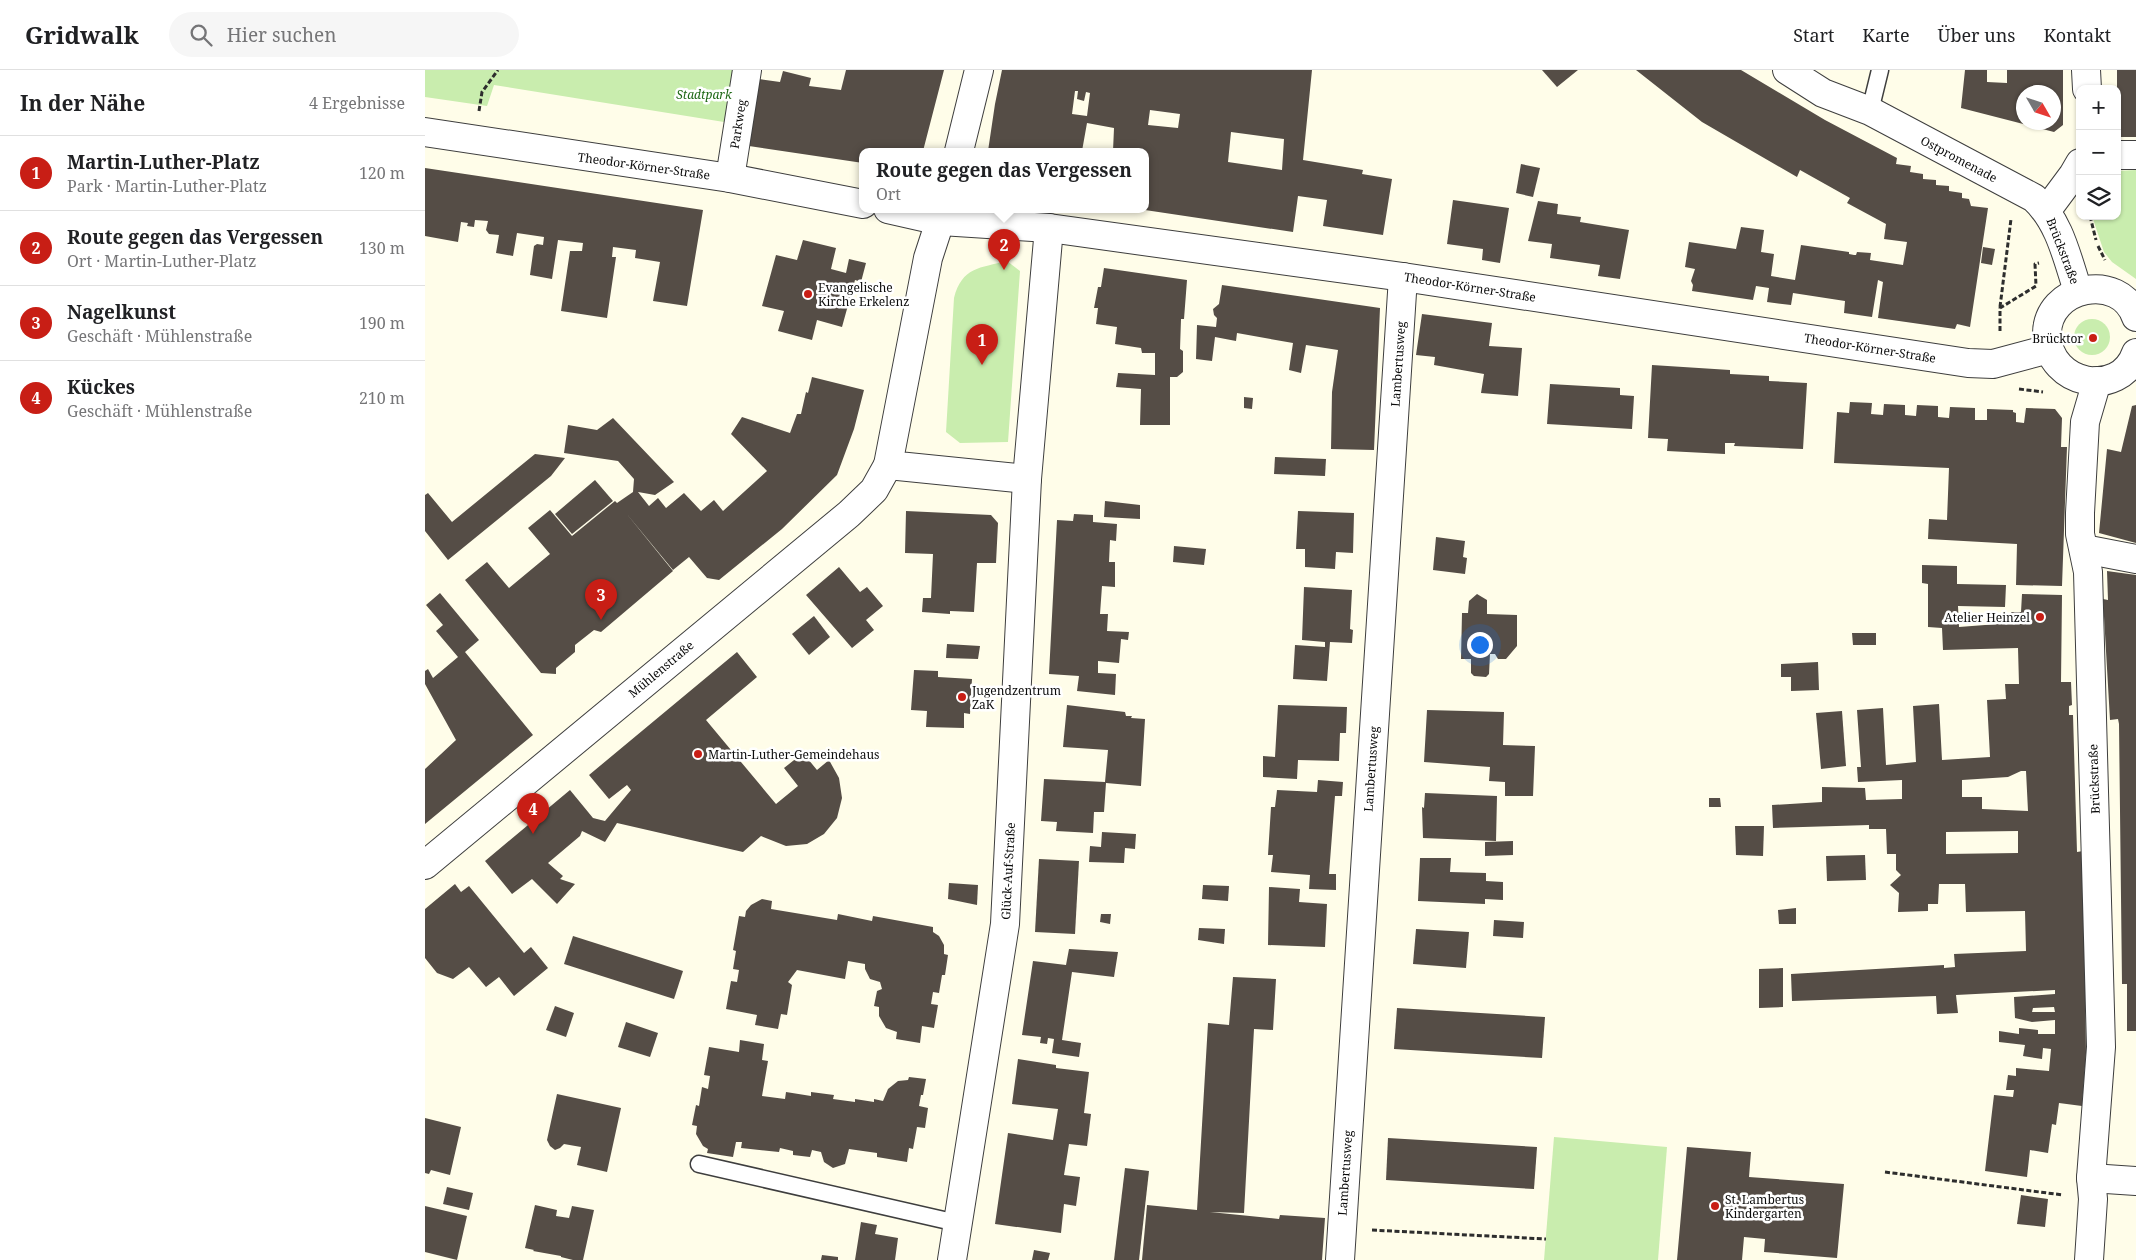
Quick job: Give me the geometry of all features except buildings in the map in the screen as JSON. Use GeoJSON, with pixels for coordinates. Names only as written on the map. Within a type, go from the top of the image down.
{"type":"FeatureCollection","features":[{"type":"Feature","properties":{"kind":"street","name":"Parkweg"},"geometry":{"type":"LineString","coordinates":[[730,178],[747,70]]}},
{"type":"Feature","properties":{"kind":"street"},"geometry":{"type":"LineString","coordinates":[[960,148],[979,70]]}},
{"type":"Feature","properties":{"kind":"street","name":"Ostpromenade"},"geometry":{"type":"LineString","coordinates":[[1787,70],[1823,93],[1870,111],[2034,198],[2047,210]]}},
{"type":"Feature","properties":{"kind":"street"},"geometry":{"type":"LineString","coordinates":[[2087,70],[2087,85]]}},
{"type":"Feature","properties":{"kind":"street","name":"Theodor-Körner-Straße"},"geometry":{"type":"LineString","coordinates":[[425,132],[730,178],[859,203]]}},
{"type":"Feature","properties":{"kind":"street"},"geometry":{"type":"LineString","coordinates":[[2121,155],[2136,155]]}},
{"type":"Feature","properties":{"kind":"street","name":"Brückstraße"},"geometry":{"type":"LineString","coordinates":[[2076,170],[2047,210],[2058,230],[2078,290]]}},
{"type":"Feature","properties":{"kind":"street","name":"Theodor-Körner-Straße"},"geometry":{"type":"LineString","coordinates":[[925,213],[1049,228],[1403,277],[1968,363],[1993,364],[2049,349]]}},
{"type":"Feature","properties":{"kind":"street","name":"Mühlenstraße"},"geometry":{"type":"LineString","coordinates":[[425,865],[849,514],[874,490],[888,466],[928,258],[943,215]]}},
{"type":"Feature","properties":{"kind":"street","name":"Glück-Auf-Straße"},"geometry":{"type":"LineString","coordinates":[[952,1260],[1005,924],[1027,479],[1049,228]]}},
{"type":"Feature","properties":{"kind":"street","name":"Lambertusweg"},"geometry":{"type":"LineString","coordinates":[[1340,1260],[1403,277]]}},
{"type":"Feature","properties":{"kind":"street","name":"Brückstraße"},"geometry":{"type":"LineString","coordinates":[[2049,349],[2047,334],[2050,318],[2058,305],[2078,290],[2099,289],[2114,293],[2126,301],[2136,317]]}},
{"type":"Feature","properties":{"kind":"street"},"geometry":{"type":"LineString","coordinates":[[2049,349],[2056,363],[2067,373],[2081,380],[2097,382],[2112,378],[2125,369],[2136,353]]}},
{"type":"Feature","properties":{"kind":"street","name":"Brückstraße"},"geometry":{"type":"LineString","coordinates":[[2089,1260],[2101,1047],[2088,572],[2080,534],[2080,513],[2085,422],[2097,382]]}},
{"type":"Feature","properties":{"kind":"street"},"geometry":{"type":"LineString","coordinates":[[888,466],[1027,479]]}},
{"type":"Feature","properties":{"kind":"street"},"geometry":{"type":"LineString","coordinates":[[2083,549],[2136,559]]}},
{"type":"Feature","properties":{"kind":"street"},"geometry":{"type":"LineString","coordinates":[[2092,1189],[2136,1181]]}},
{"type":"Feature","properties":{"kind":"lane"},"geometry":{"type":"LineString","coordinates":[[1870,111],[1880,70]]}},
{"type":"Feature","properties":{"kind":"lane"},"geometry":{"type":"LineString","coordinates":[[699,1164],[957,1223]]}},
{"type":"Feature","properties":{"kind":"path"},"geometry":{"type":"LineString","coordinates":[[475,141],[482,92],[498,70]]}},
{"type":"Feature","properties":{"kind":"path"},"geometry":{"type":"LineString","coordinates":[[2000,308],[2012,214],[2016,220]]}},
{"type":"Feature","properties":{"kind":"path"},"geometry":{"type":"LineString","coordinates":[[2091,220],[2096,242]]}},
{"type":"Feature","properties":{"kind":"path"},"geometry":{"type":"LineString","coordinates":[[2033,257],[2035,264]]}},
{"type":"Feature","properties":{"kind":"path"},"geometry":{"type":"LineString","coordinates":[[1885,1172],[2092,1189]]}},
{"type":"Feature","properties":{"kind":"path"},"geometry":{"type":"LineString","coordinates":[[1341,1228],[1546,1239]]}},
{"type":"Feature","properties":{"kind":"green space","name":"Stadtpark"},"geometry":{"type":"Polygon","coordinates":[[[425,70],[735,70],[724,122],[494,85],[487,106],[425,97],[425,70]]]}},
{"type":"Feature","properties":{"kind":"green space"},"geometry":{"type":"Polygon","coordinates":[[[2136,170],[2136,279],[2112,262],[2104,252],[2093,220],[2121,220],[2121,171],[2136,170]]]}},
{"type":"Feature","properties":{"kind":"green space"},"geometry":{"type":"Polygon","coordinates":[[[1007,261],[1020,271],[1008,442],[960,443],[946,432],[954,298],[962,280],[973,270],[1007,261]]]}},
{"type":"Feature","properties":{"kind":"green space"},"geometry":{"type":"Polygon","coordinates":[[[2092,319],[2099,320],[2105,324],[2109,330],[2109,344],[2105,350],[2099,354],[2092,355],[2085,354],[2079,350],[2075,344],[2074,337],[2075,330],[2079,324],[2085,320],[2092,319]]]}},
{"type":"Feature","properties":{"kind":"green space"},"geometry":{"type":"Polygon","coordinates":[[[1554,1137],[1667,1147],[1658,1260],[1544,1260],[1554,1137]]]}},
{"type":"Feature","properties":{"kind":"place","name":"Route gegen das Vergessen"},"geometry":{"type":"Point","coordinates":[1004,270]}},
{"type":"Feature","properties":{"kind":"place","name":"Evangelische Kirche Erkelenz"},"geometry":{"type":"Point","coordinates":[808,294]}},
{"type":"Feature","properties":{"kind":"place","name":"Brücktor"},"geometry":{"type":"Point","coordinates":[2093,338]}},
{"type":"Feature","properties":{"kind":"place","name":"Martin-Luther-Platz"},"geometry":{"type":"Point","coordinates":[982,365]}},
{"type":"Feature","properties":{"kind":"place","name":"Atelier Heinzel"},"geometry":{"type":"Point","coordinates":[2040,617]}},
{"type":"Feature","properties":{"kind":"place","name":"Nagelkunst"},"geometry":{"type":"Point","coordinates":[601,620]}},
{"type":"Feature","properties":{"kind":"place","name":"Jugendzentrum ZaK"},"geometry":{"type":"Point","coordinates":[962,697]}},
{"type":"Feature","properties":{"kind":"place","name":"Martin-Luther-Gemeindehaus"},"geometry":{"type":"Point","coordinates":[698,754]}},
{"type":"Feature","properties":{"kind":"place","name":"Kückes"},"geometry":{"type":"Point","coordinates":[533,834]}},
{"type":"Feature","properties":{"kind":"place","name":"St. Lambertus Kindergarten"},"geometry":{"type":"Point","coordinates":[1715,1206]}}]}
